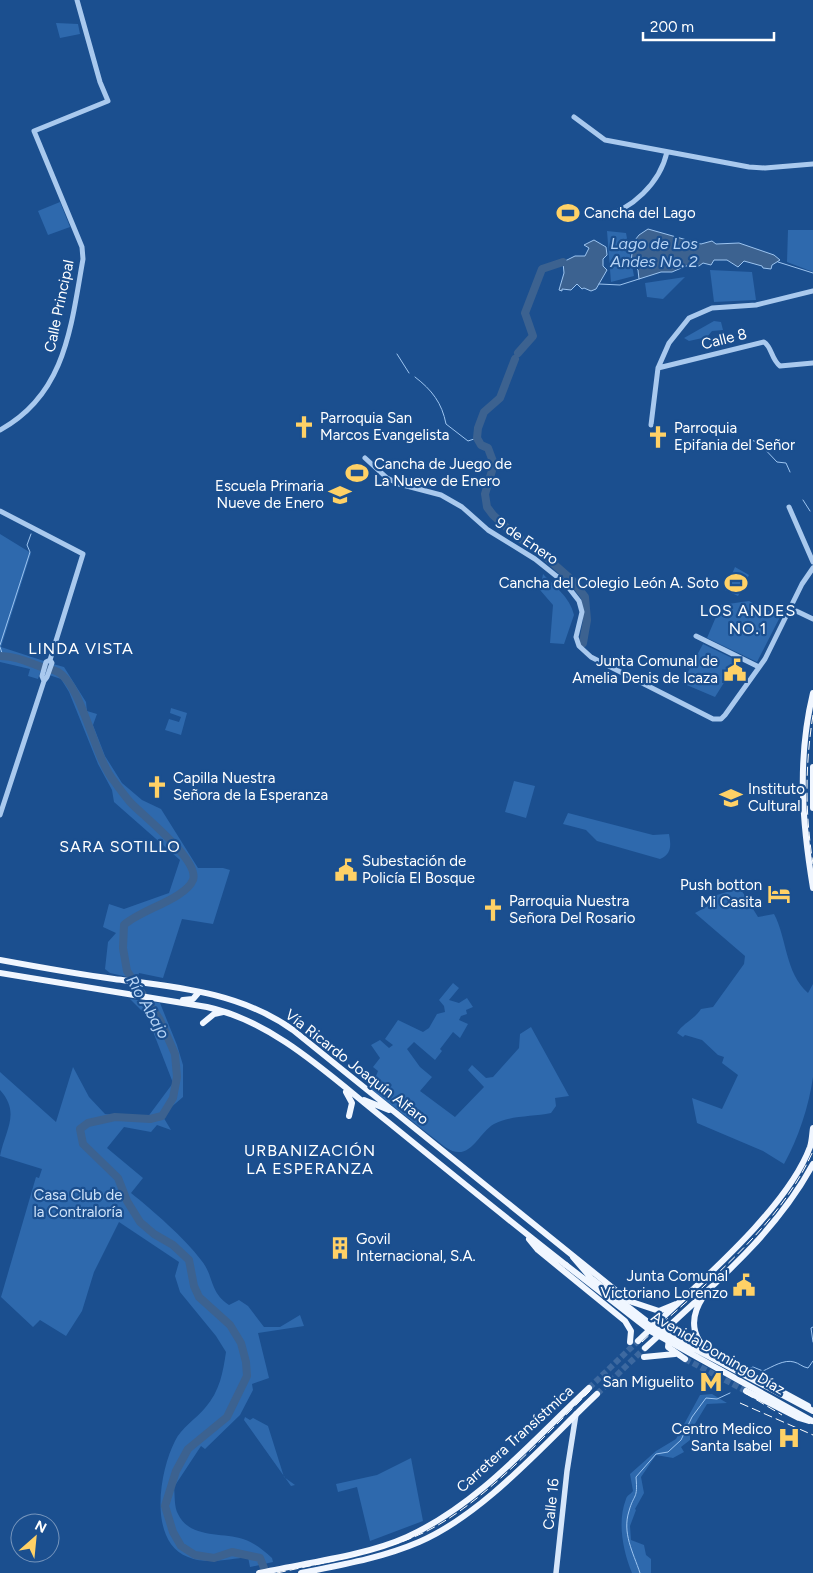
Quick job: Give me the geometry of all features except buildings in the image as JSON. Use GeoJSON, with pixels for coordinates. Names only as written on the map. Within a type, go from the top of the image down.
{"type":"FeatureCollection","features":[{"type":"Feature","properties":{"kind":"main road"},"geometry":{"type":"LineString","coordinates":[[813,693],[806,729],[802,788],[804,828],[813,888]]}},
{"type":"Feature","properties":{"kind":"main road"},"geometry":{"type":"LineString","coordinates":[[813,767],[813,808]]}},
{"type":"Feature","properties":{"kind":"main road","name":"Vía Ricardo Joaquín Alfaro"},"geometry":{"type":"LineString","coordinates":[[0,960],[210,994],[245,1004],[285,1024],[573,1257]]}},
{"type":"Feature","properties":{"kind":"main road","name":"Vía Ricardo Joaquín Alfaro"},"geometry":{"type":"LineString","coordinates":[[0,973],[207,1007],[225,1011],[249,1020],[271,1032],[337,1082],[566,1265]]}},
{"type":"Feature","properties":{"kind":"main road"},"geometry":{"type":"LineString","coordinates":[[166,1000],[193,999],[199,992]]}},
{"type":"Feature","properties":{"kind":"main road"},"geometry":{"type":"LineString","coordinates":[[207,1007],[210,994]]}},
{"type":"Feature","properties":{"kind":"main road"},"geometry":{"type":"LineString","coordinates":[[203,1023],[214,1014],[225,1011]]}},
{"type":"Feature","properties":{"kind":"main road"},"geometry":{"type":"LineString","coordinates":[[337,1082],[352,1100],[349,1116]]}},
{"type":"Feature","properties":{"kind":"main road"},"geometry":{"type":"LineString","coordinates":[[361,1101],[390,1110]]}},
{"type":"Feature","properties":{"kind":"main road"},"geometry":{"type":"LineString","coordinates":[[811,1146],[813,1128]]}},
{"type":"Feature","properties":{"kind":"main road"},"geometry":{"type":"LineString","coordinates":[[638,1341],[765,1216],[797,1172],[811,1146],[813,1138]]}},
{"type":"Feature","properties":{"kind":"main road"},"geometry":{"type":"LineString","coordinates":[[645,1348],[709,1288],[785,1208],[813,1164]]}},
{"type":"Feature","properties":{"kind":"main road"},"geometry":{"type":"LineString","coordinates":[[524,1232],[538,1250],[622,1318],[630,1327],[630,1342]]}},
{"type":"Feature","properties":{"kind":"main road"},"geometry":{"type":"LineString","coordinates":[[573,1257],[629,1301],[659,1311],[676,1304]]}},
{"type":"Feature","properties":{"kind":"main road","name":"Avenida Domingo Díaz"},"geometry":{"type":"LineString","coordinates":[[573,1257],[591,1278],[657,1329],[813,1410]]}},
{"type":"Feature","properties":{"kind":"main road","name":"Avenida Domingo Díaz"},"geometry":{"type":"LineString","coordinates":[[566,1265],[652,1332],[812,1421]]}},
{"type":"Feature","properties":{"kind":"main road"},"geometry":{"type":"LineString","coordinates":[[709,1288],[695,1310],[693,1324],[698,1342],[714,1356]]}},
{"type":"Feature","properties":{"kind":"main road"},"geometry":{"type":"LineString","coordinates":[[622,1318],[629,1318],[634,1312],[629,1301]]}},
{"type":"Feature","properties":{"kind":"main road"},"geometry":{"type":"LineString","coordinates":[[685,1359],[667,1346],[669,1339],[673,1336],[800,1400],[813,1410]]}},
{"type":"Feature","properties":{"kind":"main road"},"geometry":{"type":"LineString","coordinates":[[644,1357],[664,1353],[678,1354]]}},
{"type":"Feature","properties":{"kind":"main road","name":"Carretera Transístmica"},"geometry":{"type":"LineString","coordinates":[[259,1573],[359,1552],[406,1538],[442,1518],[484,1488],[589,1388]]}},
{"type":"Feature","properties":{"kind":"main road"},"geometry":{"type":"LineString","coordinates":[[746,1391],[799,1418],[812,1421]]}},
{"type":"Feature","properties":{"kind":"main road","name":"Carretera Transístmica"},"geometry":{"type":"LineString","coordinates":[[301,1573],[375,1557],[412,1546],[439,1533],[458,1521],[494,1492],[596,1394]]}},
{"type":"Feature","properties":{"kind":"main road","name":"Calle 16"},"geometry":{"type":"LineString","coordinates":[[556,1573],[576,1414]]}},
{"type":"Feature","properties":{"kind":"main road"},"geometry":{"type":"LineString","coordinates":[[560,1429],[567,1430],[572,1438]]}},
{"type":"Feature","properties":{"kind":"street","name":"Calle Principal"},"geometry":{"type":"LineString","coordinates":[[0,430],[22,416],[54,379],[61,362],[83,259],[82,247],[34,131],[108,101],[100,82],[77,0]]}},
{"type":"Feature","properties":{"kind":"street"},"geometry":{"type":"LineString","coordinates":[[574,117],[604,140],[749,167],[764,168],[813,164]]}},
{"type":"Feature","properties":{"kind":"street"},"geometry":{"type":"LineString","coordinates":[[601,217],[628,206],[646,190],[659,172],[667,152]]}},
{"type":"Feature","properties":{"kind":"street"},"geometry":{"type":"LineString","coordinates":[[652,425],[658,368],[667,347],[689,318],[704,310],[756,304],[813,291]]}},
{"type":"Feature","properties":{"kind":"street","name":"Calle 8"},"geometry":{"type":"LineString","coordinates":[[658,368],[764,342],[768,345],[775,362],[783,367],[813,363]]}},
{"type":"Feature","properties":{"kind":"street","name":"9 de Enero"},"geometry":{"type":"LineString","coordinates":[[365,458],[387,478],[416,489],[442,494],[462,507],[488,530],[549,569],[565,583],[579,601],[582,612],[576,638],[579,646],[591,657],[718,720],[725,715],[759,667]]}},
{"type":"Feature","properties":{"kind":"street"},"geometry":{"type":"LineString","coordinates":[[789,507],[813,562]]}},
{"type":"Feature","properties":{"kind":"street"},"geometry":{"type":"LineString","coordinates":[[0,511],[83,554],[0,816]]}},
{"type":"Feature","properties":{"kind":"street"},"geometry":{"type":"LineString","coordinates":[[696,636],[759,667],[813,568]]}},
{"type":"Feature","properties":{"kind":"street"},"geometry":{"type":"LineString","coordinates":[[790,608],[813,619]]}},
{"type":"Feature","properties":{"kind":"green space"},"geometry":{"type":"Polygon","coordinates":[[[56,23],[78,24],[80,34],[60,38],[56,23]]]}},
{"type":"Feature","properties":{"kind":"green space"},"geometry":{"type":"Polygon","coordinates":[[[60,202],[70,227],[48,235],[38,211],[60,202]]]}},
{"type":"Feature","properties":{"kind":"green space"},"geometry":{"type":"Polygon","coordinates":[[[788,230],[813,230],[813,272],[787,262],[788,230]]]}},
{"type":"Feature","properties":{"kind":"green space"},"geometry":{"type":"Polygon","coordinates":[[[607,231],[626,233],[634,276],[611,282],[607,231]]]}},
{"type":"Feature","properties":{"kind":"green space"},"geometry":{"type":"Polygon","coordinates":[[[710,270],[752,272],[756,300],[714,302],[710,270]]]}},
{"type":"Feature","properties":{"kind":"green space"},"geometry":{"type":"Polygon","coordinates":[[[685,277],[663,299],[647,297],[645,283],[685,277]]]}},
{"type":"Feature","properties":{"kind":"green space"},"geometry":{"type":"Polygon","coordinates":[[[714,321],[721,322],[723,330],[712,331],[707,337],[689,341],[684,338],[714,321]]]}},
{"type":"Feature","properties":{"kind":"green space"},"geometry":{"type":"Polygon","coordinates":[[[0,534],[31,553],[1,647],[44,661],[38,679],[28,676],[30,669],[0,662],[0,534]]]}},
{"type":"Feature","properties":{"kind":"green space","name":"Cancha del Colegio León A. Soto"},"geometry":{"type":"Polygon","coordinates":[[[735,567],[749,575],[738,596],[725,590],[735,567]]]}},
{"type":"Feature","properties":{"kind":"green space"},"geometry":{"type":"Polygon","coordinates":[[[543,574],[566,598],[574,615],[564,644],[550,643],[553,605],[540,590],[543,574]]]}},
{"type":"Feature","properties":{"kind":"green space"},"geometry":{"type":"Polygon","coordinates":[[[749,601],[780,617],[757,662],[707,638],[721,605],[749,601]]]}},
{"type":"Feature","properties":{"kind":"green space"},"geometry":{"type":"Polygon","coordinates":[[[703,644],[734,659],[730,673],[715,697],[682,683],[703,644]]]}},
{"type":"Feature","properties":{"kind":"green space"},"geometry":{"type":"Polygon","coordinates":[[[53,664],[64,667],[86,702],[87,711],[97,714],[93,725],[105,756],[122,783],[142,800],[161,809],[198,868],[223,868],[230,870],[213,924],[182,919],[163,978],[139,973],[137,979],[110,973],[105,969],[108,942],[116,933],[103,927],[109,904],[124,909],[169,893],[180,860],[114,802],[112,790],[98,764],[69,692],[61,679],[49,675],[53,664]]]}},
{"type":"Feature","properties":{"kind":"green space"},"geometry":{"type":"Polygon","coordinates":[[[171,708],[187,713],[181,735],[165,730],[169,719],[179,722],[181,717],[170,713],[171,708]]]}},
{"type":"Feature","properties":{"kind":"green space"},"geometry":{"type":"Polygon","coordinates":[[[514,781],[535,786],[526,818],[505,812],[514,781]]]}},
{"type":"Feature","properties":{"kind":"green space"},"geometry":{"type":"Polygon","coordinates":[[[568,813],[653,835],[669,834],[669,852],[660,859],[597,841],[586,830],[563,824],[568,813]]]}},
{"type":"Feature","properties":{"kind":"green space"},"geometry":{"type":"Polygon","coordinates":[[[740,888],[758,917],[774,914],[791,966],[800,985],[808,993],[813,984],[813,1077],[802,1122],[784,1164],[763,1151],[697,1123],[692,1098],[722,1109],[738,1075],[722,1063],[724,1057],[718,1055],[702,1040],[685,1035],[683,1037],[677,1033],[701,1009],[713,1007],[744,964],[745,956],[695,913],[708,906],[707,898],[740,888]]]}},
{"type":"Feature","properties":{"kind":"green space"},"geometry":{"type":"Polygon","coordinates":[[[453,983],[459,988],[449,1000],[459,1003],[467,998],[473,1007],[466,1010],[467,1014],[461,1016],[459,1020],[468,1024],[460,1038],[453,1032],[440,1049],[442,1051],[435,1060],[414,1042],[407,1049],[420,1067],[432,1077],[420,1091],[455,1117],[484,1087],[468,1070],[472,1065],[486,1078],[493,1077],[519,1048],[520,1034],[531,1027],[569,1096],[555,1098],[556,1106],[551,1113],[515,1118],[494,1124],[472,1146],[461,1152],[445,1147],[371,1089],[378,1071],[373,1067],[380,1058],[371,1045],[380,1040],[389,1048],[393,1045],[385,1039],[398,1020],[423,1032],[429,1028],[437,1014],[445,1012],[444,1006],[439,1000],[453,983]]]}},
{"type":"Feature","properties":{"kind":"green space","name":"Casa Club de la Contraloría"},"geometry":{"type":"Polygon","coordinates":[[[130,999],[160,1003],[183,1065],[183,1097],[162,1115],[171,1130],[157,1125],[151,1132],[124,1127],[107,1148],[143,1178],[131,1193],[168,1225],[195,1252],[205,1266],[218,1295],[223,1300],[229,1305],[239,1300],[248,1306],[264,1327],[280,1327],[300,1315],[304,1326],[258,1333],[269,1378],[252,1384],[253,1390],[240,1415],[205,1449],[201,1446],[174,1487],[175,1504],[183,1522],[198,1531],[235,1537],[247,1541],[265,1552],[272,1558],[273,1562],[250,1567],[248,1557],[203,1561],[188,1557],[175,1549],[167,1537],[162,1522],[160,1505],[169,1454],[181,1432],[210,1402],[214,1395],[222,1374],[226,1352],[216,1336],[180,1292],[175,1276],[179,1262],[119,1222],[94,1272],[82,1311],[66,1336],[40,1320],[33,1327],[1,1297],[36,1177],[39,1178],[42,1169],[0,1156],[11,1114],[10,1106],[0,1090],[0,1072],[56,1122],[73,1067],[89,1097],[105,1114],[147,1118],[173,1083],[147,1016],[130,999]]]}},
{"type":"Feature","properties":{"kind":"green space"},"geometry":{"type":"Polygon","coordinates":[[[712,1394],[727,1403],[707,1404],[690,1432],[690,1440],[681,1447],[684,1452],[673,1458],[656,1455],[641,1477],[644,1493],[635,1509],[630,1526],[631,1540],[644,1545],[646,1555],[651,1559],[651,1573],[632,1573],[622,1536],[623,1508],[627,1497],[633,1491],[630,1474],[656,1451],[676,1439],[700,1395],[712,1394]]]}},
{"type":"Feature","properties":{"kind":"green space"},"geometry":{"type":"Polygon","coordinates":[[[245,1417],[250,1420],[253,1418],[268,1426],[284,1476],[244,1420],[245,1417]]]}},
{"type":"Feature","properties":{"kind":"green space"},"geometry":{"type":"Polygon","coordinates":[[[411,1458],[423,1521],[370,1541],[357,1487],[338,1492],[336,1484],[377,1475],[411,1458]]]}},
{"type":"Feature","properties":{"kind":"green space"},"geometry":{"type":"Polygon","coordinates":[[[285,1478],[295,1485],[291,1486],[285,1478]]]}},
{"type":"Feature","properties":{"kind":"water","name":"Lago de Los Andes No. 2"},"geometry":{"type":"Polygon","coordinates":[[[648,229],[701,244],[712,241],[716,244],[739,243],[774,255],[780,260],[772,265],[771,269],[744,261],[738,267],[727,260],[714,260],[711,265],[703,263],[699,266],[686,266],[672,272],[661,272],[639,279],[638,270],[631,263],[632,253],[628,249],[639,235],[648,229]]]}},
{"type":"Feature","properties":{"kind":"water","name":"Lago de Los Andes No. 2"},"geometry":{"type":"Polygon","coordinates":[[[594,240],[606,247],[607,255],[603,259],[603,266],[607,270],[596,289],[591,291],[582,289],[577,284],[571,290],[559,290],[564,273],[563,262],[575,256],[585,256],[589,248],[584,245],[594,240]]]}},
{"type":"Feature","properties":{"kind":"waterway"},"geometry":{"type":"LineString","coordinates":[[518,353],[533,336],[525,313],[542,269],[563,262]]}},
{"type":"Feature","properties":{"kind":"waterway"},"geometry":{"type":"LineString","coordinates":[[778,262],[813,273]]}},
{"type":"Feature","properties":{"kind":"waterway"},"geometry":{"type":"LineString","coordinates":[[599,284],[620,285],[639,279]]}},
{"type":"Feature","properties":{"kind":"waterway"},"geometry":{"type":"LineString","coordinates":[[397,354],[409,373]]}},
{"type":"Feature","properties":{"kind":"waterway"},"geometry":{"type":"LineString","coordinates":[[515,359],[500,398],[484,412],[478,428],[477,438],[481,445],[488,448],[494,464],[485,494],[487,507],[516,536],[539,551],[572,580],[585,597],[587,620],[583,643]]}},
{"type":"Feature","properties":{"kind":"waterway"},"geometry":{"type":"LineString","coordinates":[[415,377],[435,397],[442,410],[446,424],[468,441],[477,438]]}},
{"type":"Feature","properties":{"kind":"waterway"},"geometry":{"type":"LineString","coordinates":[[749,439],[759,443],[777,462],[786,463],[790,472]]}},
{"type":"Feature","properties":{"kind":"waterway"},"geometry":{"type":"LineString","coordinates":[[803,500],[810,511]]}},
{"type":"Feature","properties":{"kind":"waterway"},"geometry":{"type":"LineString","coordinates":[[0,645],[30,552],[27,545],[31,534]]}},
{"type":"Feature","properties":{"kind":"waterway"},"geometry":{"type":"LineString","coordinates":[[0,647],[3,656]]}},
{"type":"Feature","properties":{"kind":"waterway","name":"Río Abajo"},"geometry":{"type":"LineString","coordinates":[[0,656],[18,659],[53,670],[66,679],[74,691],[100,756],[114,781],[130,802],[180,850],[193,871],[193,880],[181,893],[140,914],[124,925],[123,948],[127,971],[160,1020],[175,1054],[177,1077],[173,1098],[162,1116],[150,1119],[115,1117],[88,1123],[80,1129],[83,1144],[118,1178],[127,1201],[140,1222],[154,1234],[173,1245],[189,1260],[194,1286],[199,1297],[230,1325],[241,1343],[246,1362],[247,1376],[227,1417],[188,1449],[176,1471],[165,1506],[173,1532],[181,1546],[195,1555],[214,1558],[232,1552],[260,1558],[266,1573]]}},
{"type":"Feature","properties":{"kind":"waterway"},"geometry":{"type":"LineString","coordinates":[[813,1327],[811,1328],[813,1342]]}},
{"type":"Feature","properties":{"kind":"waterway"},"geometry":{"type":"LineString","coordinates":[[747,1369],[753,1367],[763,1371],[790,1361],[808,1368],[813,1361]]}},
{"type":"Feature","properties":{"kind":"waterway"},"geometry":{"type":"LineString","coordinates":[[640,1573],[629,1542],[627,1527],[629,1511],[636,1493],[636,1477],[656,1454],[668,1452],[681,1440],[692,1417],[706,1398],[717,1399],[730,1393]]}},
{"type":"Feature","properties":{"kind":"tunnel"},"geometry":{"type":"LineString","coordinates":[[589,1388],[638,1341]]}},
{"type":"Feature","properties":{"kind":"tunnel"},"geometry":{"type":"LineString","coordinates":[[597,1394],[645,1348]]}},
{"type":"Feature","properties":{"kind":"tunnel"},"geometry":{"type":"LineString","coordinates":[[685,1359],[746,1391]]}},
{"type":"Feature","properties":{"kind":"railway"},"geometry":{"type":"LineString","coordinates":[[813,715],[807,790],[808,827],[813,864]]}},
{"type":"Feature","properties":{"kind":"railway"},"geometry":{"type":"LineString","coordinates":[[642,1342],[714,1277],[760,1231],[798,1179],[813,1151]]}},
{"type":"Feature","properties":{"kind":"railway"},"geometry":{"type":"LineString","coordinates":[[277,1573],[388,1547],[423,1533],[445,1521],[511,1469],[590,1391]]}},
{"type":"Feature","properties":{"kind":"railway"},"geometry":{"type":"LineString","coordinates":[[745,1393],[782,1415]]}},
{"type":"Feature","properties":{"kind":"railway"},"geometry":{"type":"LineString","coordinates":[[740,1403],[813,1435]]}},
{"type":"Feature","properties":{"kind":"place","name":"Cancha del Lago"},"geometry":{"type":"Point","coordinates":[568,213]}},
{"type":"Feature","properties":{"kind":"place","name":"Parroquia San Marcos Evangelista"},"geometry":{"type":"Point","coordinates":[304,427]}},
{"type":"Feature","properties":{"kind":"place","name":"Parroquia Epifania del Señor"},"geometry":{"type":"Point","coordinates":[658,437]}},
{"type":"Feature","properties":{"kind":"place","name":"Cancha de Juego de La Nueve de Enero"},"geometry":{"type":"Point","coordinates":[357,473]}},
{"type":"Feature","properties":{"kind":"place","name":"Escuela Primaria Nueve de Enero"},"geometry":{"type":"Point","coordinates":[340,495]}},
{"type":"Feature","properties":{"kind":"place","name":"Cancha del Colegio León A. Soto"},"geometry":{"type":"Point","coordinates":[736,583]}},
{"type":"Feature","properties":{"kind":"place","name":"Junta Comunal de Amelia Denis de Icaza"},"geometry":{"type":"Point","coordinates":[735,670]}},
{"type":"Feature","properties":{"kind":"place","name":"Capilla Nuestra Señora de la Esperanza"},"geometry":{"type":"Point","coordinates":[157,787]}},
{"type":"Feature","properties":{"kind":"place","name":"Instituto Cultural"},"geometry":{"type":"Point","coordinates":[731,798]}},
{"type":"Feature","properties":{"kind":"place","name":"Subestación de Policía El Bosque"},"geometry":{"type":"Point","coordinates":[346,870]}},
{"type":"Feature","properties":{"kind":"place","name":"Push botton Mi Casita"},"geometry":{"type":"Point","coordinates":[779,894]}},
{"type":"Feature","properties":{"kind":"place","name":"Parroquia Nuestra Señora Del Rosario"},"geometry":{"type":"Point","coordinates":[493,910]}},
{"type":"Feature","properties":{"kind":"place","name":"Govil Internacional, S.A."},"geometry":{"type":"Point","coordinates":[340,1248]}},
{"type":"Feature","properties":{"kind":"place","name":"Junta Comunal Victoriano Lorenzo"},"geometry":{"type":"Point","coordinates":[744,1285]}},
{"type":"Feature","properties":{"kind":"place","name":"San Miguelito"},"geometry":{"type":"Point","coordinates":[711,1382]}},
{"type":"Feature","properties":{"kind":"place","name":"Centro Medico Santa Isabel"},"geometry":{"type":"Point","coordinates":[789,1438]}},
{"type":"Feature","properties":{"kind":"district","name":"LOS ANDES NO.1"},"geometry":{"type":"Point","coordinates":[748,619]}},
{"type":"Feature","properties":{"kind":"district","name":"LINDA VISTA"},"geometry":{"type":"Point","coordinates":[81,648]}},
{"type":"Feature","properties":{"kind":"district","name":"SARA SOTILLO"},"geometry":{"type":"Point","coordinates":[120,846]}},
{"type":"Feature","properties":{"kind":"district","name":"URBANIZACIÓN LA ESPERANZA"},"geometry":{"type":"Point","coordinates":[310,1159]}}]}
